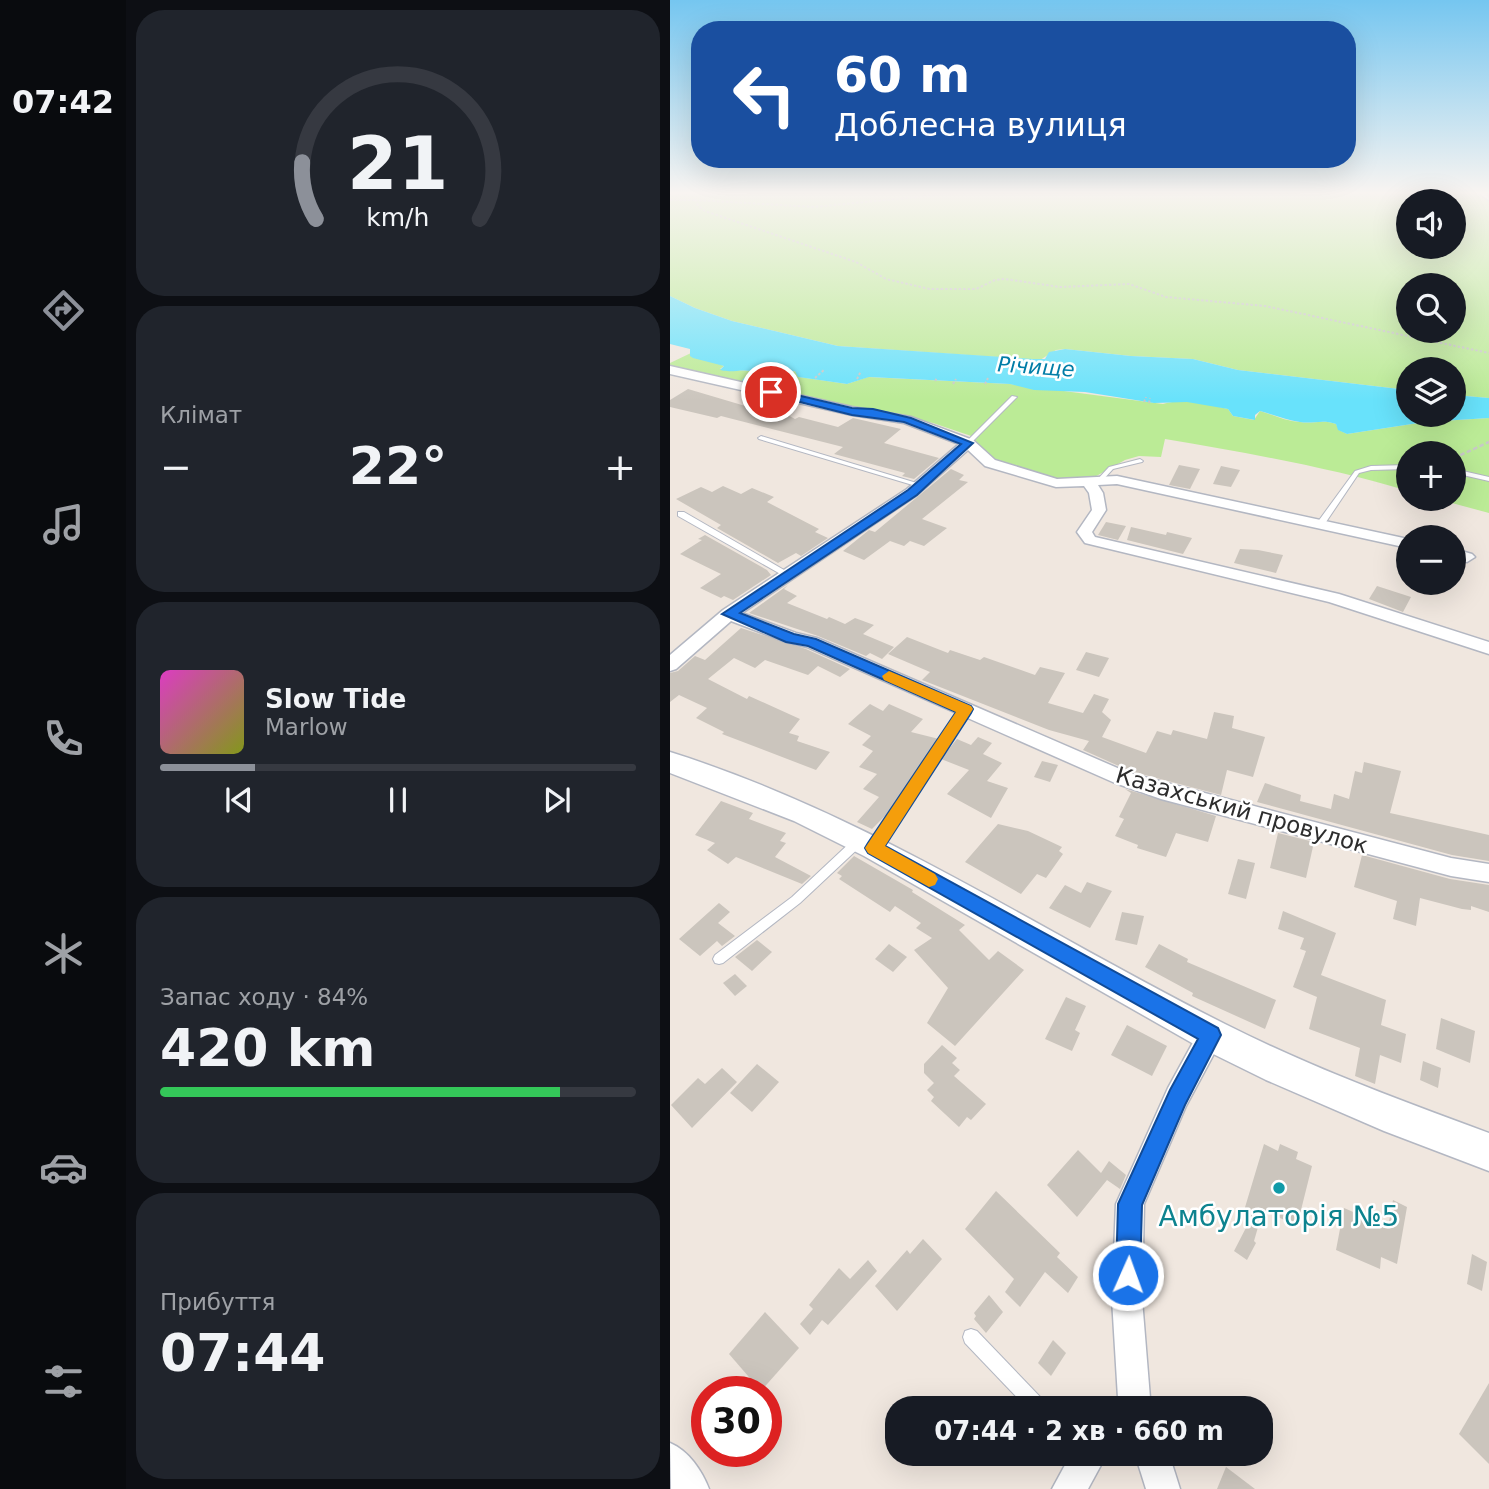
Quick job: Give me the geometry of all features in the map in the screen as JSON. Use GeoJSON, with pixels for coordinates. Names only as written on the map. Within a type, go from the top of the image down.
{"type":"FeatureCollection","features":[{"type":"Feature","properties":{"kind":"street"},"geometry":{"type":"LineString","coordinates":[[670,370],[852,411],[873,412],[907,420],[968,443],[990,463],[1056,483],[1117,480],[1396,540]]}},
{"type":"Feature","properties":{"kind":"street"},"geometry":{"type":"LineString","coordinates":[[670,665],[729,614],[912,492],[968,443]]}},
{"type":"Feature","properties":{"kind":"street"},"geometry":{"type":"LineString","coordinates":[[1094,481],[1099,510],[1084,532],[1090,540],[1333,598],[1489,648]]}},
{"type":"Feature","properties":{"kind":"street","name":"Казахський провулок"},"geometry":{"type":"LineString","coordinates":[[729,614],[791,639],[811,642],[1068,756],[1161,792],[1384,851],[1489,873]]}},
{"type":"Feature","properties":{"kind":"street"},"geometry":{"type":"LineString","coordinates":[[670,762],[804,813],[1211,1035],[1278,1068],[1384,1113],[1489,1152]]}},
{"type":"Feature","properties":{"kind":"street"},"geometry":{"type":"LineString","coordinates":[[1132,1396],[1127,1299],[1130,1204],[1178,1097],[1211,1035]]}},
{"type":"Feature","properties":{"kind":"street"},"geometry":{"type":"LineString","coordinates":[[670,1460],[692,1489]]}},
{"type":"Feature","properties":{"kind":"street"},"geometry":{"type":"LineString","coordinates":[[1070,1489],[1083,1466]]}},
{"type":"Feature","properties":{"kind":"street"},"geometry":{"type":"LineString","coordinates":[[1156,1466],[1164,1489]]}},
{"type":"Feature","properties":{"kind":"lane"},"geometry":{"type":"LineString","coordinates":[[968,443],[1014,397]]}},
{"type":"Feature","properties":{"kind":"lane"},"geometry":{"type":"LineString","coordinates":[[761,438],[918,485]]}},
{"type":"Feature","properties":{"kind":"lane"},"geometry":{"type":"LineString","coordinates":[[1094,481],[1111,468],[1140,461]]}},
{"type":"Feature","properties":{"kind":"lane"},"geometry":{"type":"LineString","coordinates":[[1321,523],[1357,472],[1371,468],[1396,467]]}},
{"type":"Feature","properties":{"kind":"lane"},"geometry":{"type":"LineString","coordinates":[[1466,474],[1489,479]]}},
{"type":"Feature","properties":{"kind":"lane"},"geometry":{"type":"LineString","coordinates":[[681,514],[787,574]]}},
{"type":"Feature","properties":{"kind":"lane"},"geometry":{"type":"LineString","coordinates":[[719,959],[867,845],[966,709]]}},
{"type":"Feature","properties":{"kind":"lane"},"geometry":{"type":"LineString","coordinates":[[971,1337],[1028,1396]]}},
{"type":"Feature","properties":{"kind":"path"},"geometry":{"type":"LineString","coordinates":[[854,261],[886,279],[930,289],[976,289],[994,280],[1005,279],[1060,287],[1129,284],[1166,297],[1265,306],[1489,353]]}},
{"type":"Feature","properties":{"kind":"path"},"geometry":{"type":"LineString","coordinates":[[815,378],[824,370]]}},
{"type":"Feature","properties":{"kind":"path"},"geometry":{"type":"LineString","coordinates":[[857,379],[861,371]]}},
{"type":"Feature","properties":{"kind":"path"},"geometry":{"type":"LineString","coordinates":[[985,384],[988,378]]}},
{"type":"Feature","properties":{"kind":"path"},"geometry":{"type":"LineString","coordinates":[[954,384],[956,379]]}},
{"type":"Feature","properties":{"kind":"path"},"geometry":{"type":"LineString","coordinates":[[1144,402],[1148,398],[1149,403]]}},
{"type":"Feature","properties":{"kind":"path"},"geometry":{"type":"LineString","coordinates":[[1466,453],[1489,442]]}},
{"type":"Feature","properties":{"kind":"green space"},"geometry":{"type":"Polygon","coordinates":[[[670,261],[1489,261],[1489,398],[1466,396],[1466,357],[1396,357],[1396,389],[1238,370],[1193,359],[1065,349],[1056,350],[1040,360],[838,346],[732,321],[670,296],[670,261]]]}},
{"type":"Feature","properties":{"kind":"green space"},"geometry":{"type":"Polygon","coordinates":[[[691,353],[724,366],[720,369],[752,371],[742,380],[749,382],[764,375],[796,371],[799,377],[847,384],[868,377],[1010,384],[1163,404],[1196,402],[1228,409],[1233,416],[1254,420],[1260,411],[1295,421],[1336,424],[1339,430],[1347,434],[1396,426],[1466,427],[1466,419],[1489,418],[1489,513],[1466,507],[1466,441],[1396,441],[1396,487],[1257,455],[1165,439],[1161,457],[1139,456],[1125,460],[1091,479],[1058,480],[996,462],[972,443],[977,438],[933,423],[847,405],[840,412],[670,372],[670,363],[691,353]]]}},
{"type":"Feature","properties":{"kind":"water","name":"Річище"},"geometry":{"type":"Polygon","coordinates":[[[670,296],[732,321],[838,346],[1033,359],[1045,359],[1049,352],[1065,349],[1193,359],[1238,370],[1396,389],[1396,426],[1347,434],[1338,430],[1336,424],[1295,421],[1260,411],[1255,415],[1255,420],[1233,416],[1228,409],[1187,402],[1154,403],[1085,392],[1034,390],[1010,384],[869,377],[847,384],[798,377],[795,371],[769,374],[744,382],[742,380],[752,371],[720,370],[724,366],[693,358],[690,356],[690,349],[670,344],[670,296]]]}},
{"type":"Feature","properties":{"kind":"water"},"geometry":{"type":"Polygon","coordinates":[[[1466,396],[1489,398],[1489,418],[1466,419],[1466,396]]]}},
{"type":"Feature","properties":{"kind":"building"},"geometry":{"type":"Polygon","coordinates":[[[688,389],[752,408],[761,405],[774,417],[784,413],[795,419],[799,417],[838,427],[853,418],[901,429],[884,443],[939,458],[914,479],[902,476],[905,473],[834,454],[843,447],[721,416],[717,418],[670,407],[670,400],[688,389]]]}},
{"type":"Feature","properties":{"kind":"building"},"geometry":{"type":"Polygon","coordinates":[[[1179,465],[1200,469],[1190,489],[1169,485],[1179,465]]]}},
{"type":"Feature","properties":{"kind":"building"},"geometry":{"type":"Polygon","coordinates":[[[1221,466],[1240,470],[1231,487],[1213,484],[1221,466]]]}},
{"type":"Feature","properties":{"kind":"building"},"geometry":{"type":"Polygon","coordinates":[[[951,469],[964,475],[959,480],[968,482],[922,519],[947,528],[924,546],[910,541],[904,546],[890,541],[864,560],[843,551],[869,530],[875,532],[951,469]]]}},
{"type":"Feature","properties":{"kind":"building"},"geometry":{"type":"Polygon","coordinates":[[[723,486],[741,494],[752,488],[774,497],[767,502],[819,529],[815,532],[828,538],[801,556],[796,553],[778,563],[717,528],[721,525],[676,499],[701,487],[712,492],[723,486]]]}},
{"type":"Feature","properties":{"kind":"building"},"geometry":{"type":"Polygon","coordinates":[[[1106,522],[1126,526],[1118,540],[1098,535],[1106,522]]]}},
{"type":"Feature","properties":{"kind":"building"},"geometry":{"type":"Polygon","coordinates":[[[1131,527],[1192,538],[1183,554],[1127,540],[1131,527]]]}},
{"type":"Feature","properties":{"kind":"building"},"geometry":{"type":"Polygon","coordinates":[[[705,535],[767,570],[771,575],[733,600],[724,596],[721,598],[700,588],[721,574],[680,554],[702,540],[698,539],[705,535]]]}},
{"type":"Feature","properties":{"kind":"building"},"geometry":{"type":"Polygon","coordinates":[[[1240,549],[1283,555],[1276,573],[1234,563],[1240,549]]]}},
{"type":"Feature","properties":{"kind":"building"},"geometry":{"type":"Polygon","coordinates":[[[788,585],[784,589],[797,596],[787,603],[845,624],[855,618],[874,625],[863,634],[894,647],[882,659],[870,653],[866,656],[818,636],[749,613],[788,585]]]}},
{"type":"Feature","properties":{"kind":"building"},"geometry":{"type":"Polygon","coordinates":[[[1377,586],[1396,592],[1396,595],[1411,597],[1403,612],[1369,599],[1377,586]]]}},
{"type":"Feature","properties":{"kind":"building"},"geometry":{"type":"Polygon","coordinates":[[[741,628],[806,649],[850,669],[840,677],[818,666],[808,675],[765,660],[755,668],[734,658],[708,679],[747,699],[749,696],[800,719],[789,733],[799,736],[797,741],[830,752],[816,770],[722,734],[724,732],[696,718],[707,708],[679,695],[670,702],[670,673],[678,671],[695,656],[705,660],[741,628]]]}},
{"type":"Feature","properties":{"kind":"building"},"geometry":{"type":"Polygon","coordinates":[[[907,637],[948,653],[950,650],[980,660],[984,657],[1035,675],[1040,667],[1065,673],[1048,703],[1083,713],[1094,694],[1109,699],[1102,712],[1111,720],[1102,737],[1146,753],[1157,731],[1171,735],[1173,730],[1207,739],[1214,712],[1234,716],[1232,728],[1265,737],[1253,777],[1227,770],[1221,795],[1130,771],[1083,750],[1089,741],[1049,730],[922,680],[930,672],[888,654],[907,637]]]}},
{"type":"Feature","properties":{"kind":"building"},"geometry":{"type":"Polygon","coordinates":[[[1086,652],[1109,658],[1099,677],[1076,670],[1086,652]]]}},
{"type":"Feature","properties":{"kind":"building"},"geometry":{"type":"Polygon","coordinates":[[[870,704],[883,711],[889,704],[923,719],[911,732],[939,739],[891,810],[872,829],[857,822],[879,797],[863,789],[877,774],[859,767],[873,751],[862,745],[871,736],[848,724],[870,704]]]}},
{"type":"Feature","properties":{"kind":"building"},"geometry":{"type":"Polygon","coordinates":[[[978,737],[992,743],[983,754],[1002,763],[987,781],[1008,788],[991,818],[947,794],[969,770],[941,759],[957,739],[971,745],[978,737]]]}},
{"type":"Feature","properties":{"kind":"building"},"geometry":{"type":"Polygon","coordinates":[[[1042,761],[1058,765],[1050,782],[1034,777],[1042,761]]]}},
{"type":"Feature","properties":{"kind":"building"},"geometry":{"type":"Polygon","coordinates":[[[1364,762],[1401,771],[1390,813],[1489,835],[1489,861],[1452,855],[1257,802],[1265,783],[1301,795],[1300,801],[1331,809],[1334,794],[1349,799],[1355,771],[1362,773],[1364,762]]]}},
{"type":"Feature","properties":{"kind":"building"},"geometry":{"type":"Polygon","coordinates":[[[1125,789],[1216,816],[1208,842],[1176,833],[1166,857],[1137,848],[1138,845],[1115,836],[1124,819],[1119,817],[1131,793],[1125,789]]]}},
{"type":"Feature","properties":{"kind":"building"},"geometry":{"type":"Polygon","coordinates":[[[721,801],[753,813],[749,819],[786,833],[780,841],[786,843],[775,857],[811,876],[802,884],[736,857],[728,864],[707,850],[715,843],[695,835],[721,801]]]}},
{"type":"Feature","properties":{"kind":"building"},"geometry":{"type":"Polygon","coordinates":[[[998,824],[1028,831],[1062,847],[1059,851],[1063,854],[1046,878],[1037,874],[1021,894],[965,862],[998,824]]]}},
{"type":"Feature","properties":{"kind":"building"},"geometry":{"type":"Polygon","coordinates":[[[1278,833],[1314,842],[1306,878],[1270,868],[1278,833]]]}},
{"type":"Feature","properties":{"kind":"building"},"geometry":{"type":"Polygon","coordinates":[[[1362,855],[1450,879],[1489,885],[1489,912],[1471,906],[1471,910],[1462,909],[1420,898],[1416,926],[1393,919],[1397,901],[1354,887],[1362,855]]]}},
{"type":"Feature","properties":{"kind":"building"},"geometry":{"type":"Polygon","coordinates":[[[854,856],[913,890],[912,892],[965,925],[959,930],[989,960],[998,951],[1024,970],[955,1046],[927,1023],[948,988],[914,950],[932,938],[916,928],[921,923],[895,906],[890,912],[839,879],[842,876],[837,873],[854,856]]]}},
{"type":"Feature","properties":{"kind":"building"},"geometry":{"type":"Polygon","coordinates":[[[1238,859],[1255,863],[1246,899],[1228,894],[1238,859]]]}},
{"type":"Feature","properties":{"kind":"building"},"geometry":{"type":"Polygon","coordinates":[[[1087,882],[1112,891],[1090,928],[1049,908],[1065,885],[1081,893],[1087,882]]]}},
{"type":"Feature","properties":{"kind":"building"},"geometry":{"type":"Polygon","coordinates":[[[719,903],[730,912],[718,923],[735,936],[722,946],[717,941],[700,956],[679,939],[719,903]]]}},
{"type":"Feature","properties":{"kind":"building"},"geometry":{"type":"Polygon","coordinates":[[[1283,911],[1336,933],[1321,975],[1386,1000],[1381,1025],[1406,1034],[1401,1063],[1380,1055],[1375,1084],[1355,1076],[1360,1048],[1309,1029],[1317,997],[1293,987],[1306,951],[1300,949],[1304,938],[1278,929],[1283,911]]]}},
{"type":"Feature","properties":{"kind":"building"},"geometry":{"type":"Polygon","coordinates":[[[1122,912],[1144,916],[1137,945],[1115,940],[1122,912]]]}},
{"type":"Feature","properties":{"kind":"building"},"geometry":{"type":"Polygon","coordinates":[[[757,940],[772,952],[752,971],[735,957],[757,940]]]}},
{"type":"Feature","properties":{"kind":"building"},"geometry":{"type":"Polygon","coordinates":[[[889,944],[907,957],[893,972],[875,959],[889,944]]]}},
{"type":"Feature","properties":{"kind":"building"},"geometry":{"type":"Polygon","coordinates":[[[1159,944],[1188,959],[1187,962],[1276,1000],[1265,1029],[1192,996],[1193,993],[1145,967],[1159,944]]]}},
{"type":"Feature","properties":{"kind":"building"},"geometry":{"type":"Polygon","coordinates":[[[735,974],[747,986],[735,996],[723,983],[735,974]]]}},
{"type":"Feature","properties":{"kind":"building"},"geometry":{"type":"Polygon","coordinates":[[[1066,997],[1086,1006],[1075,1030],[1080,1033],[1072,1051],[1045,1039],[1066,997]]]}},
{"type":"Feature","properties":{"kind":"building"},"geometry":{"type":"Polygon","coordinates":[[[1441,1018],[1475,1031],[1470,1063],[1436,1049],[1441,1018]]]}},
{"type":"Feature","properties":{"kind":"building"},"geometry":{"type":"Polygon","coordinates":[[[1127,1025],[1167,1046],[1152,1076],[1111,1055],[1127,1025]]]}},
{"type":"Feature","properties":{"kind":"building"},"geometry":{"type":"Polygon","coordinates":[[[942,1045],[957,1058],[952,1063],[960,1070],[954,1076],[986,1104],[971,1120],[967,1117],[959,1127],[931,1101],[934,1097],[927,1090],[934,1083],[924,1073],[924,1064],[942,1045]]]}},
{"type":"Feature","properties":{"kind":"building"},"geometry":{"type":"Polygon","coordinates":[[[1423,1061],[1441,1068],[1438,1088],[1420,1080],[1423,1061]]]}},
{"type":"Feature","properties":{"kind":"building"},"geometry":{"type":"Polygon","coordinates":[[[757,1064],[779,1082],[752,1112],[730,1093],[757,1064]]]}},
{"type":"Feature","properties":{"kind":"building"},"geometry":{"type":"Polygon","coordinates":[[[722,1068],[737,1082],[692,1128],[671,1105],[698,1078],[705,1084],[722,1068]]]}},
{"type":"Feature","properties":{"kind":"building","name":"Амбулаторія №5"},"geometry":{"type":"Polygon","coordinates":[[[1264,1144],[1278,1151],[1280,1144],[1298,1152],[1296,1159],[1312,1166],[1297,1226],[1263,1210],[1254,1241],[1256,1243],[1247,1260],[1234,1251],[1251,1218],[1243,1214],[1264,1144]]]}},
{"type":"Feature","properties":{"kind":"building"},"geometry":{"type":"Polygon","coordinates":[[[1078,1150],[1101,1173],[1109,1161],[1126,1175],[1120,1189],[1107,1180],[1077,1217],[1047,1185],[1078,1150]]]}},
{"type":"Feature","properties":{"kind":"building"},"geometry":{"type":"Polygon","coordinates":[[[996,1191],[1060,1253],[1057,1257],[1078,1277],[1068,1293],[1045,1272],[1020,1307],[1005,1292],[1014,1279],[965,1229],[996,1191]]]}},
{"type":"Feature","properties":{"kind":"building"},"geometry":{"type":"Polygon","coordinates":[[[1393,1200],[1407,1207],[1397,1264],[1381,1257],[1380,1269],[1336,1250],[1344,1208],[1388,1227],[1393,1200]]]}},
{"type":"Feature","properties":{"kind":"building"},"geometry":{"type":"Polygon","coordinates":[[[923,1239],[942,1259],[897,1311],[875,1286],[907,1250],[910,1254],[923,1239]]]}},
{"type":"Feature","properties":{"kind":"building"},"geometry":{"type":"Polygon","coordinates":[[[1472,1254],[1487,1262],[1482,1291],[1467,1284],[1472,1254]]]}},
{"type":"Feature","properties":{"kind":"building"},"geometry":{"type":"Polygon","coordinates":[[[868,1260],[877,1271],[828,1325],[822,1320],[810,1335],[800,1324],[813,1309],[809,1305],[839,1268],[850,1279],[868,1260]]]}},
{"type":"Feature","properties":{"kind":"building"},"geometry":{"type":"Polygon","coordinates":[[[989,1295],[1003,1312],[986,1333],[974,1319],[974,1313],[989,1295]]]}},
{"type":"Feature","properties":{"kind":"building"},"geometry":{"type":"Polygon","coordinates":[[[765,1312],[799,1348],[774,1376],[748,1376],[729,1354],[765,1312]]]}},
{"type":"Feature","properties":{"kind":"building"},"geometry":{"type":"Polygon","coordinates":[[[1053,1340],[1066,1353],[1051,1376],[1038,1363],[1053,1340]]]}},
{"type":"Feature","properties":{"kind":"building"},"geometry":{"type":"Polygon","coordinates":[[[1489,1383],[1489,1464],[1459,1434],[1489,1383]]]}},
{"type":"Feature","properties":{"kind":"building"},"geometry":{"type":"Polygon","coordinates":[[[1226,1467],[1255,1489],[1217,1489],[1226,1467]]]}},
{"type":"Feature","properties":{"kind":"slow traffic"},"geometry":{"type":"LineString","coordinates":[[889,676],[966,709],[874,848],[929,879]]}},
{"type":"Feature","properties":{"kind":"place","name":"Амбулаторія №5"},"geometry":{"type":"Point","coordinates":[1279,1188]}},
{"type":"Feature","properties":{"kind":"route"},"geometry":{"type":"LineString","coordinates":[[771,392],[852,411],[873,412],[907,420],[968,443],[912,492],[729,614],[791,639],[811,642],[966,709],[874,848],[1211,1035],[1178,1097],[1130,1204],[1128,1275]]}}]}
